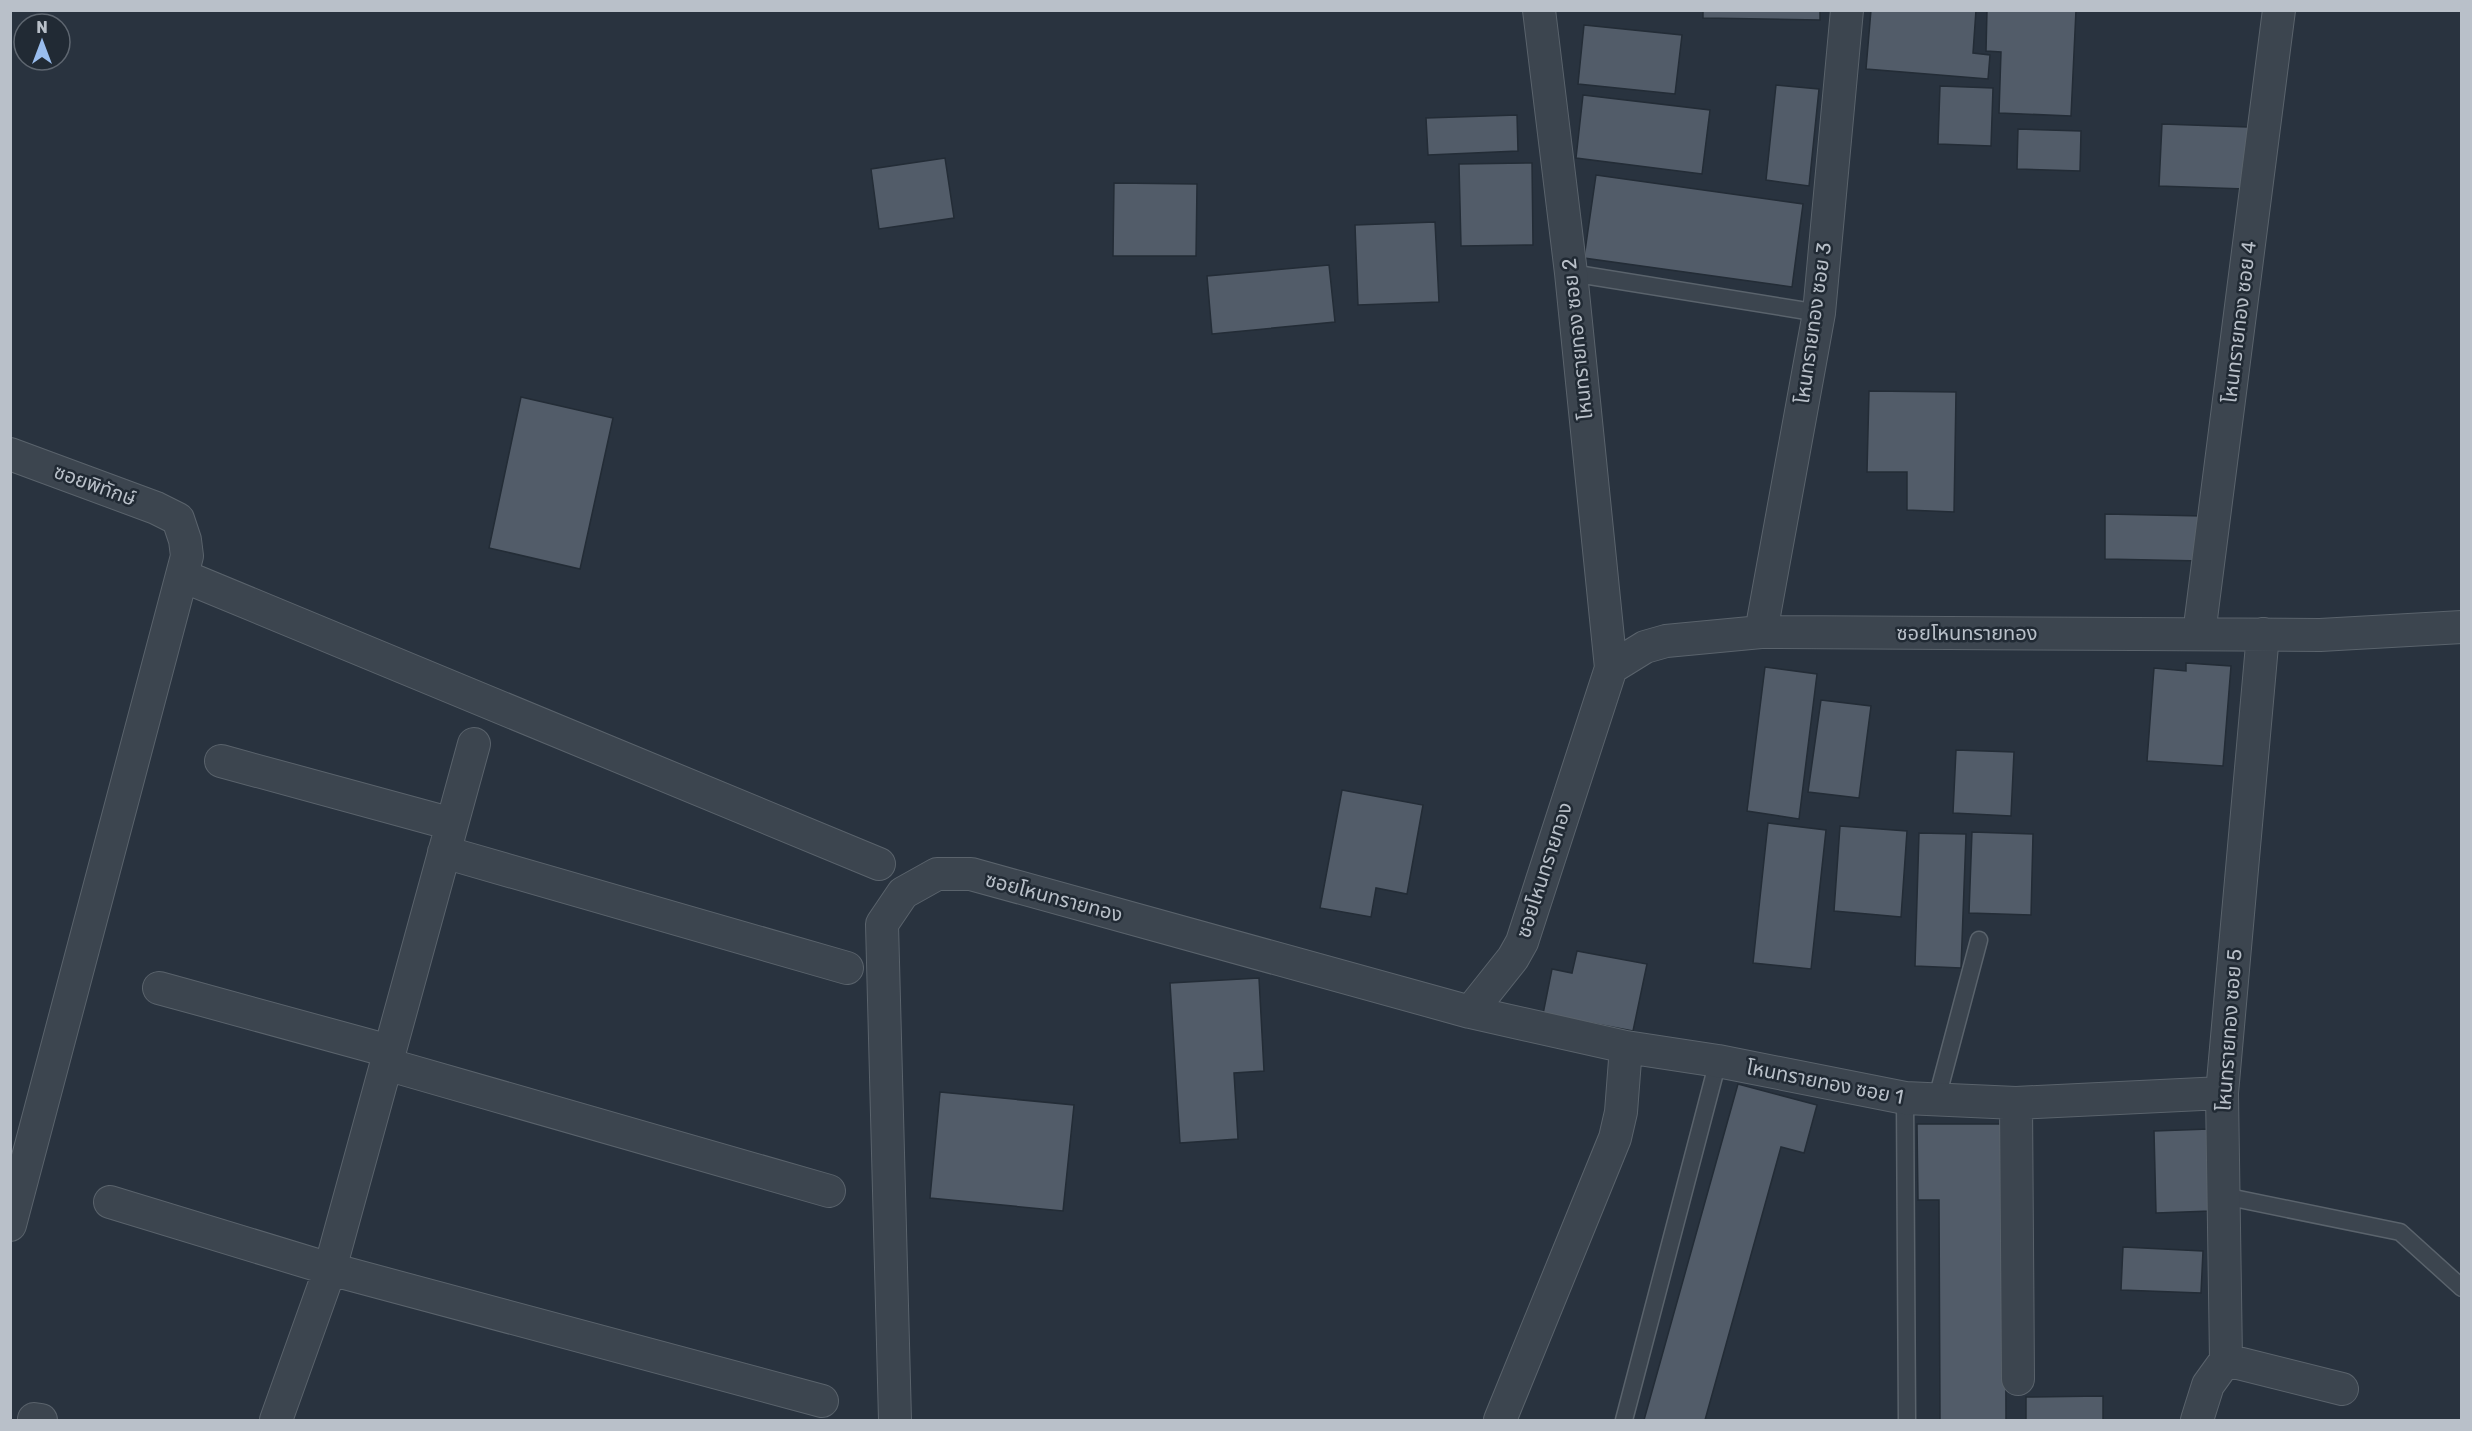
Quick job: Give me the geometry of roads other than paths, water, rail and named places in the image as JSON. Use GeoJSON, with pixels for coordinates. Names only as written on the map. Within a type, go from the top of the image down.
{"type":"FeatureCollection","features":[{"type":"Feature","properties":{"kind":"street","name":"โหนทรายทอง ซอย 2"},"geometry":{"type":"LineString","coordinates":[[1539,10],[1571,273],[1611,668]]}},
{"type":"Feature","properties":{"kind":"street","name":"โหนทรายทอง ซอย 3"},"geometry":{"type":"LineString","coordinates":[[1761,632],[1819,312],[1847,10]]}},
{"type":"Feature","properties":{"kind":"street","name":"โหนทรายทอง ซอย 4"},"geometry":{"type":"LineString","coordinates":[[2199,634],[2279,10]]}},
{"type":"Feature","properties":{"kind":"street","name":"ซอยพิทักษ์"},"geometry":{"type":"LineString","coordinates":[[10,454],[156,508],[178,519],[185,540],[187,556],[183,576]]}},
{"type":"Feature","properties":{"kind":"street"},"geometry":{"type":"LineString","coordinates":[[10,1226],[183,576],[879,864]]}},
{"type":"Feature","properties":{"kind":"street","name":"ซอยโหนทรายทอง"},"geometry":{"type":"LineString","coordinates":[[895,1420],[882,924],[903,893],[937,874],[971,874],[1470,1012],[1513,958],[1522,942],[1611,668],[1645,647],[1666,641],[1761,632],[2320,635],[2462,627]]}},
{"type":"Feature","properties":{"kind":"street","name":"โหนทรายทอง ซอย 5"},"geometry":{"type":"LineString","coordinates":[[2226,1360],[2222,1093],[2263,634]]}},
{"type":"Feature","properties":{"kind":"street"},"geometry":{"type":"LineString","coordinates":[[276,1420],[330,1269],[474,744]]}},
{"type":"Feature","properties":{"kind":"street"},"geometry":{"type":"LineString","coordinates":[[221,760],[448,838],[847,968]]}},
{"type":"Feature","properties":{"kind":"street"},"geometry":{"type":"LineString","coordinates":[[159,988],[829,1191]]}},
{"type":"Feature","properties":{"kind":"street","name":"โหนทรายทอง ซอย 1"},"geometry":{"type":"LineString","coordinates":[[1470,1012],[1626,1047],[1718,1061],[1905,1098],[2016,1103],[2222,1093]]}},
{"type":"Feature","properties":{"kind":"street"},"geometry":{"type":"LineString","coordinates":[[1500,1420],[1616,1138],[1621,1112],[1626,1047]]}},
{"type":"Feature","properties":{"kind":"street"},"geometry":{"type":"LineString","coordinates":[[2016,1103],[2019,1379]]}},
{"type":"Feature","properties":{"kind":"street"},"geometry":{"type":"LineString","coordinates":[[110,1202],[330,1269],[822,1401]]}},
{"type":"Feature","properties":{"kind":"street"},"geometry":{"type":"LineString","coordinates":[[2197,1420],[2208,1385],[2226,1360],[2342,1389]]}},
{"type":"Feature","properties":{"kind":"lane"},"geometry":{"type":"LineString","coordinates":[[1571,273],[1819,312]]}},
{"type":"Feature","properties":{"kind":"lane"},"geometry":{"type":"LineString","coordinates":[[1937,1098],[1979,940]]}},
{"type":"Feature","properties":{"kind":"lane"},"geometry":{"type":"LineString","coordinates":[[1624,1420],[1718,1061]]}},
{"type":"Feature","properties":{"kind":"lane"},"geometry":{"type":"LineString","coordinates":[[1905,1098],[1907,1420]]}},
{"type":"Feature","properties":{"kind":"lane"},"geometry":{"type":"LineString","coordinates":[[2224,1196],[2400,1232],[2462,1288]]}}]}
